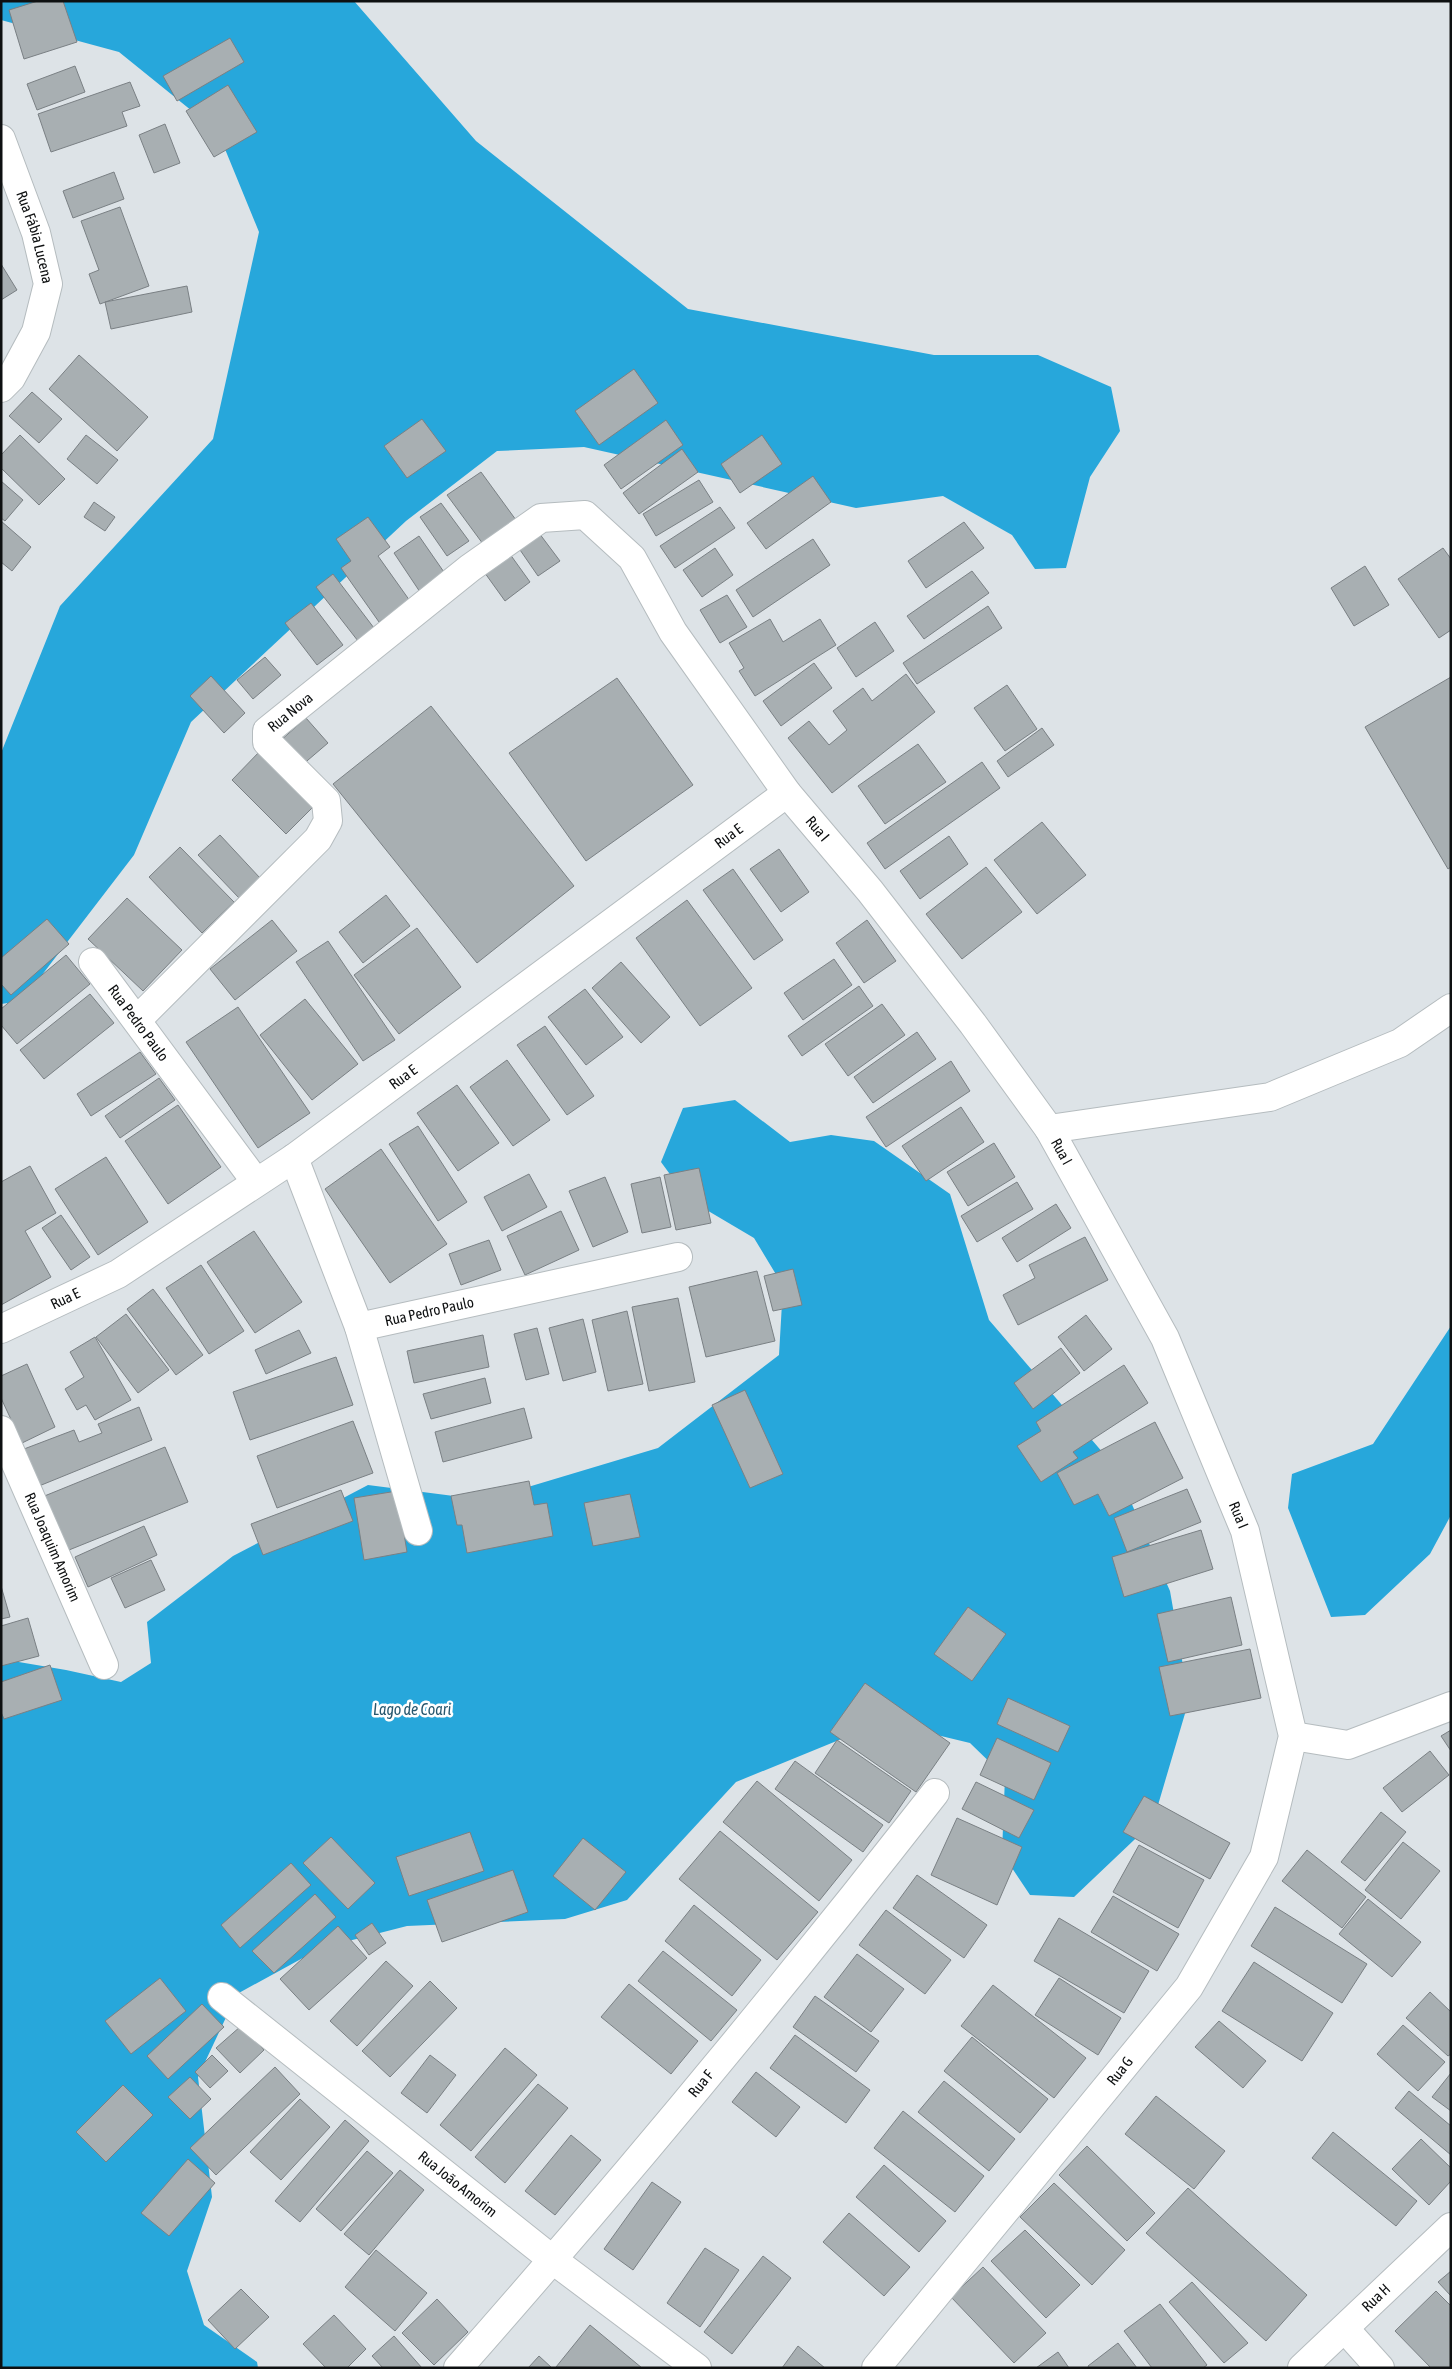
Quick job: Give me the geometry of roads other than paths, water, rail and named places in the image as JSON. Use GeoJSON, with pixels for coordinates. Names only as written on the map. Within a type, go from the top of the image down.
{"type":"FeatureCollection","features":[{"type":"Feature","properties":{"kind":"street","name":"Rua Fábia Lucena"},"geometry":{"type":"LineString","coordinates":[[1,139],[36,233],[48,284],[36,332],[11,378],[1,388]]}},
{"type":"Feature","properties":{"kind":"street","name":"Rua I"},"geometry":{"type":"LineString","coordinates":[[585,515],[632,558],[673,632],[787,793],[870,891],[973,1024],[1049,1129],[1165,1338],[1245,1531],[1293,1736]]}},
{"type":"Feature","properties":{"kind":"street","name":"Rua Nova"},"geometry":{"type":"LineString","coordinates":[[137,1020],[318,839],[328,821],[326,801],[267,742],[266,731],[470,568],[541,518],[585,515]]}},
{"type":"Feature","properties":{"kind":"street","name":"Rua E"},"geometry":{"type":"LineString","coordinates":[[1,1329],[118,1274],[294,1158],[787,793]]}},
{"type":"Feature","properties":{"kind":"street","name":"Rua Pedro Paulo"},"geometry":{"type":"LineString","coordinates":[[93,962],[256,1182]]}},
{"type":"Feature","properties":{"kind":"street"},"geometry":{"type":"LineString","coordinates":[[1049,1129],[1270,1098],[1400,1043],[1451,1008]]}},
{"type":"Feature","properties":{"kind":"street"},"geometry":{"type":"LineString","coordinates":[[294,1158],[359,1327],[418,1531]]}},
{"type":"Feature","properties":{"kind":"street","name":"Rua Pedro Paulo"},"geometry":{"type":"LineString","coordinates":[[359,1327],[678,1258]]}},
{"type":"Feature","properties":{"kind":"street","name":"Rua Joaquim Amorim"},"geometry":{"type":"LineString","coordinates":[[1,1430],[104,1665]]}},
{"type":"Feature","properties":{"kind":"street"},"geometry":{"type":"LineString","coordinates":[[1293,1736],[1348,1745],[1451,1706]]}},
{"type":"Feature","properties":{"kind":"street","name":"Rua G"},"geometry":{"type":"LineString","coordinates":[[876,2368],[1189,1987],[1264,1857],[1293,1736]]}},
{"type":"Feature","properties":{"kind":"street","name":"Rua F"},"geometry":{"type":"LineString","coordinates":[[458,2368],[553,2260],[826,1933],[935,1793]]}},
{"type":"Feature","properties":{"kind":"street","name":"Rua João Amorim"},"geometry":{"type":"LineString","coordinates":[[222,1997],[553,2260],[697,2368]]}},
{"type":"Feature","properties":{"kind":"street","name":"Rua H"},"geometry":{"type":"LineString","coordinates":[[1302,2368],[1451,2227]]}},
{"type":"Feature","properties":{"kind":"street"},"geometry":{"type":"LineString","coordinates":[[1345,2329],[1380,2368]]}},
{"type":"Feature","properties":{"kind":"water"},"geometry":{"type":"Polygon","coordinates":[[[1,1],[354,1],[476,141],[688,309],[934,355],[1038,355],[1111,387],[1120,431],[1090,477],[1066,568],[1035,569],[1012,535],[943,496],[856,508],[584,447],[497,451],[406,521],[191,722],[134,855],[22,1001],[1,1004],[1,753],[60,606],[213,439],[259,232],[218,132],[119,52],[1,20],[1,1]]]}},
{"type":"Feature","properties":{"kind":"water","name":"Lago de Coari"},"geometry":{"type":"Polygon","coordinates":[[[735,1100],[790,1142],[831,1135],[874,1141],[950,1194],[989,1320],[1116,1468],[1170,1591],[1189,1700],[1153,1822],[1074,1897],[1030,1895],[1002,1853],[1005,1777],[970,1743],[883,1722],[736,1782],[627,1900],[565,1919],[407,1926],[321,1948],[237,1994],[198,2077],[212,2197],[187,2271],[204,2325],[257,2362],[258,2368],[1,2368],[1,1659],[121,1682],[151,1663],[147,1622],[233,1556],[368,1485],[485,1500],[658,1448],[779,1355],[783,1286],[754,1238],[688,1199],[661,1162],[683,1108],[735,1100]]]}},
{"type":"Feature","properties":{"kind":"water"},"geometry":{"type":"Polygon","coordinates":[[[1451,1326],[1451,1515],[1430,1554],[1365,1615],[1331,1617],[1288,1508],[1292,1474],[1373,1444],[1451,1326]]]}}]}
